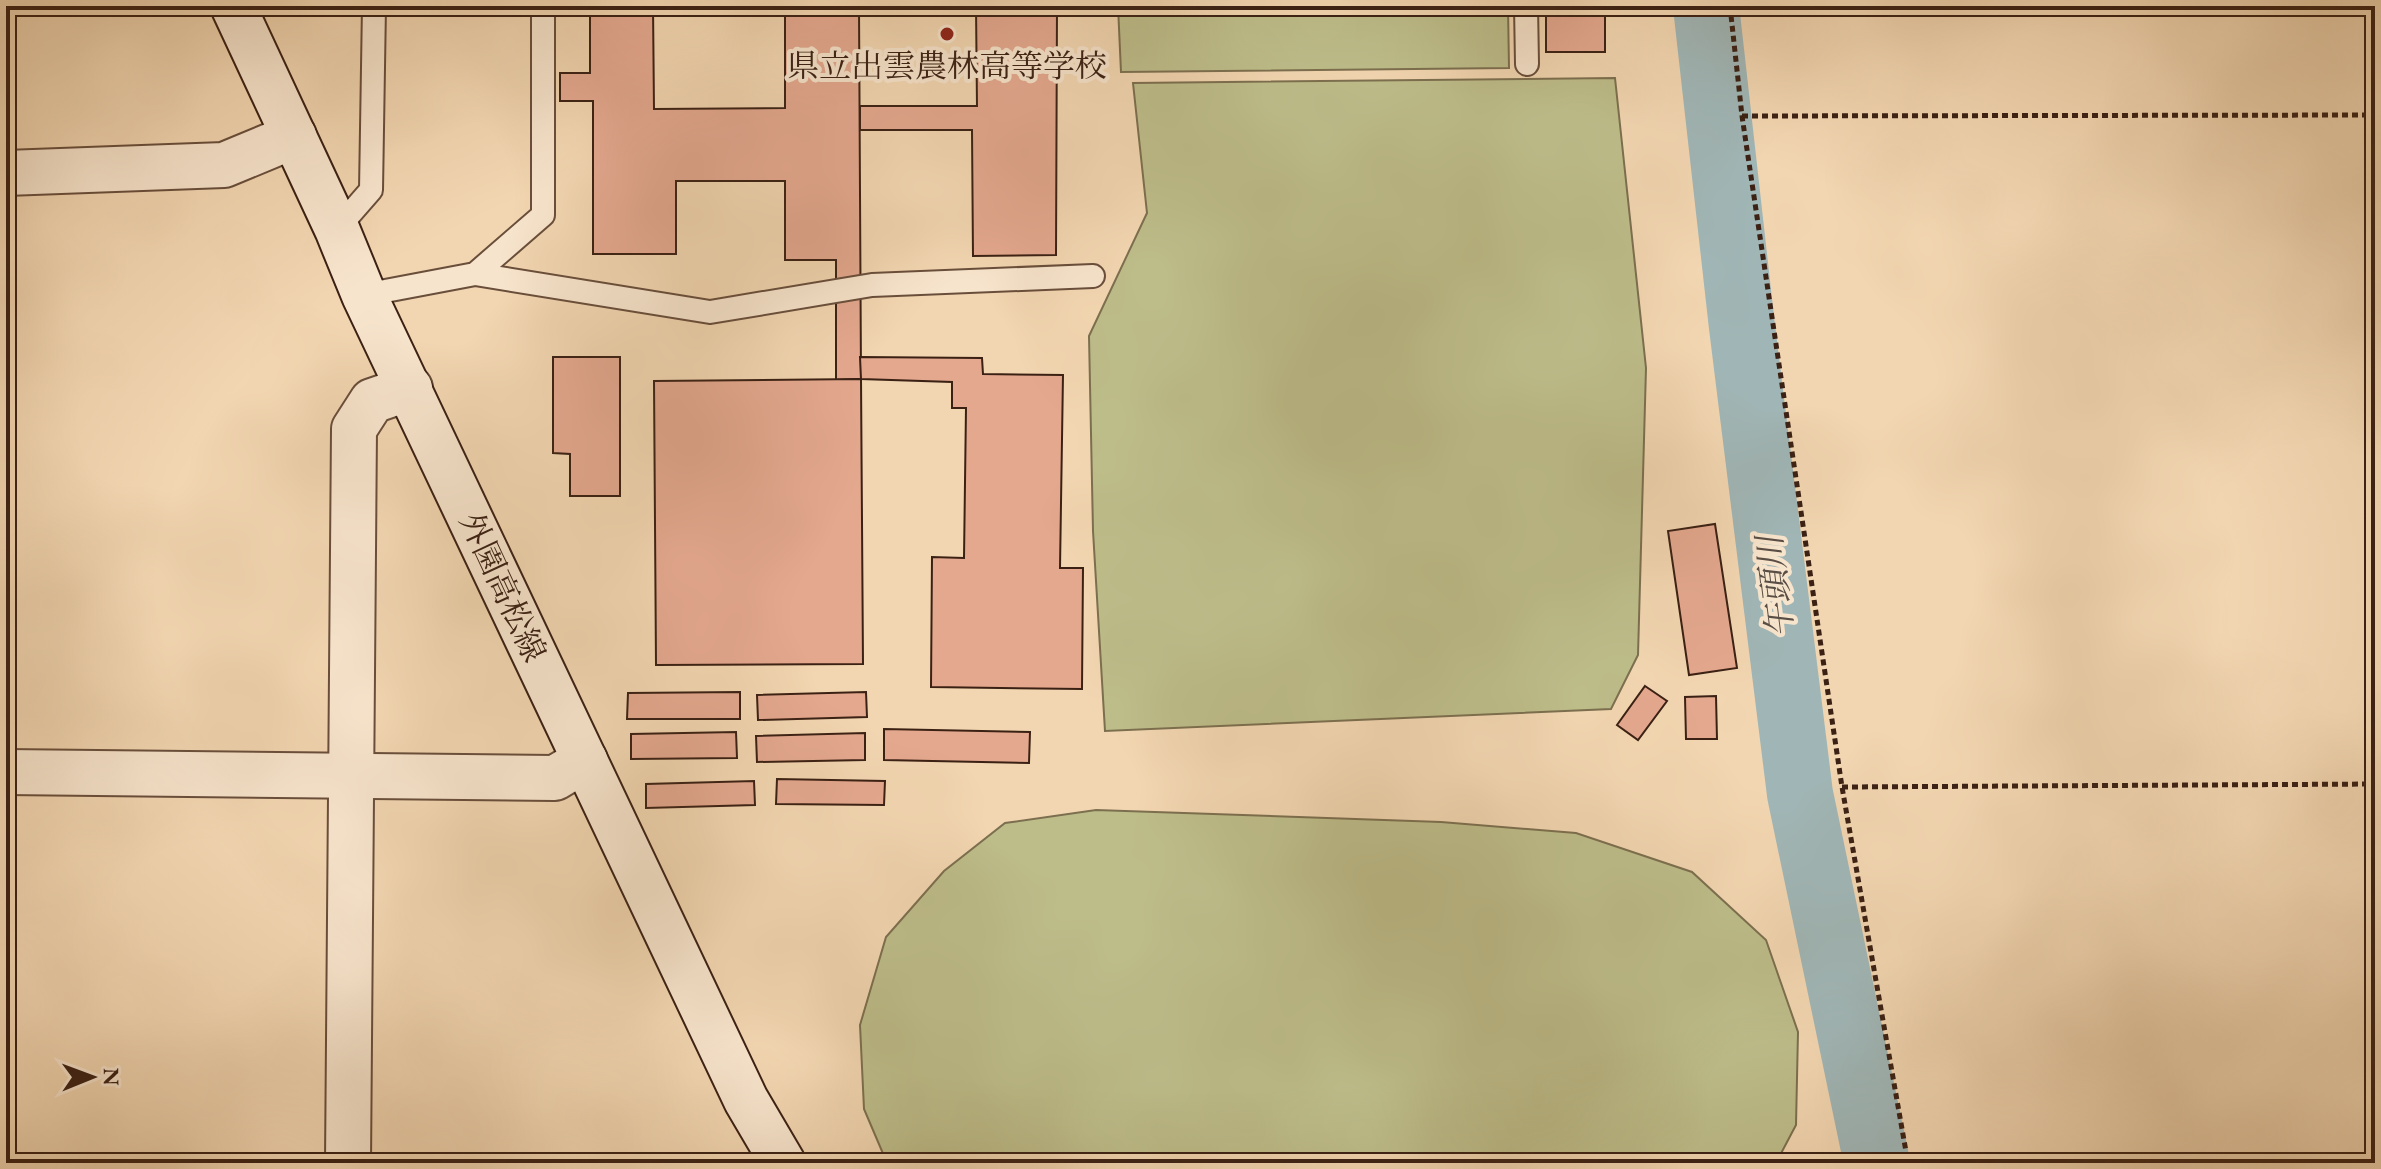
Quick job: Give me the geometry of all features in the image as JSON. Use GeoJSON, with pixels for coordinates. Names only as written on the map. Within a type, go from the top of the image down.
{"type":"FeatureCollection","features":[{"type":"Feature","properties":{"kind":"street","name":"外園高松線"},"geometry":{"type":"LineString","coordinates":[[233,6],[337,229],[364,295],[746,1100],[783,1163]]}},
{"type":"Feature","properties":{"kind":"street"},"geometry":{"type":"LineString","coordinates":[[6,173],[224,165],[294,136]]}},
{"type":"Feature","properties":{"kind":"street"},"geometry":{"type":"LineString","coordinates":[[348,1163],[354,429],[372,401],[410,388]]}},
{"type":"Feature","properties":{"kind":"street"},"geometry":{"type":"LineString","coordinates":[[6,772],[555,778],[585,760]]}},
{"type":"Feature","properties":{"kind":"lane"},"geometry":{"type":"LineString","coordinates":[[337,229],[371,190],[374,6]]}},
{"type":"Feature","properties":{"kind":"lane"},"geometry":{"type":"LineString","coordinates":[[475,274],[543,215],[543,6]]}},
{"type":"Feature","properties":{"kind":"lane"},"geometry":{"type":"LineString","coordinates":[[1526,6],[1527,64]]}},
{"type":"Feature","properties":{"kind":"lane"},"geometry":{"type":"LineString","coordinates":[[364,295],[475,274],[710,312],[872,285],[1093,276]]}},
{"type":"Feature","properties":{"kind":"path"},"geometry":{"type":"LineString","coordinates":[[1730,6],[1742,116],[1842,787],[1908,1163]]}},
{"type":"Feature","properties":{"kind":"path"},"geometry":{"type":"LineString","coordinates":[[1742,116],[2375,115]]}},
{"type":"Feature","properties":{"kind":"path"},"geometry":{"type":"LineString","coordinates":[[1842,787],[2375,784]]}},
{"type":"Feature","properties":{"kind":"green space"},"geometry":{"type":"Polygon","coordinates":[[[1118,6],[1508,6],[1509,68],[1121,72],[1118,6]]]}},
{"type":"Feature","properties":{"kind":"green space"},"geometry":{"type":"Polygon","coordinates":[[[1615,78],[1646,368],[1638,655],[1611,709],[1105,731],[1093,531],[1089,336],[1147,213],[1133,83],[1615,78]]]}},
{"type":"Feature","properties":{"kind":"green space"},"geometry":{"type":"Polygon","coordinates":[[[1096,810],[1441,822],[1576,833],[1692,872],[1766,940],[1798,1032],[1796,1125],[1776,1163],[887,1163],[864,1109],[860,1025],[886,937],[944,871],[1005,823],[1096,810]]]}},
{"type":"Feature","properties":{"kind":"building"},"geometry":{"type":"Polygon","coordinates":[[[590,6],[653,6],[654,109],[785,108],[785,6],[859,6],[861,379],[836,380],[836,260],[785,260],[785,181],[676,181],[676,254],[593,254],[593,101],[560,101],[560,73],[590,73],[590,6]]]}},
{"type":"Feature","properties":{"kind":"building"},"geometry":{"type":"Polygon","coordinates":[[[976,6],[1057,6],[1056,255],[973,256],[972,130],[860,130],[860,106],[977,106],[976,6]]]}},
{"type":"Feature","properties":{"kind":"building"},"geometry":{"type":"Polygon","coordinates":[[[1546,6],[1605,6],[1605,52],[1546,52],[1546,6]]]}},
{"type":"Feature","properties":{"kind":"building"},"geometry":{"type":"Polygon","coordinates":[[[553,357],[620,357],[620,496],[570,496],[570,454],[553,453],[553,357]]]}},
{"type":"Feature","properties":{"kind":"building"},"geometry":{"type":"Polygon","coordinates":[[[860,357],[982,358],[983,374],[1063,375],[1060,568],[1083,568],[1082,689],[931,687],[932,557],[964,558],[966,408],[952,408],[952,382],[861,379],[860,357]]]}},
{"type":"Feature","properties":{"kind":"building"},"geometry":{"type":"Polygon","coordinates":[[[861,379],[863,664],[656,665],[654,381],[861,379]]]}},
{"type":"Feature","properties":{"kind":"building"},"geometry":{"type":"Polygon","coordinates":[[[1715,524],[1737,668],[1689,675],[1668,531],[1715,524]]]}},
{"type":"Feature","properties":{"kind":"building"},"geometry":{"type":"Polygon","coordinates":[[[1645,686],[1667,701],[1638,740],[1617,725],[1645,686]]]}},
{"type":"Feature","properties":{"kind":"building"},"geometry":{"type":"Polygon","coordinates":[[[740,692],[740,719],[627,719],[628,693],[740,692]]]}},
{"type":"Feature","properties":{"kind":"building"},"geometry":{"type":"Polygon","coordinates":[[[866,692],[867,717],[758,720],[757,695],[866,692]]]}},
{"type":"Feature","properties":{"kind":"building"},"geometry":{"type":"Polygon","coordinates":[[[1716,696],[1717,739],[1686,739],[1685,697],[1716,696]]]}},
{"type":"Feature","properties":{"kind":"building"},"geometry":{"type":"Polygon","coordinates":[[[884,729],[1030,732],[1029,763],[884,760],[884,729]]]}},
{"type":"Feature","properties":{"kind":"building"},"geometry":{"type":"Polygon","coordinates":[[[736,732],[737,758],[631,759],[631,734],[736,732]]]}},
{"type":"Feature","properties":{"kind":"building"},"geometry":{"type":"Polygon","coordinates":[[[865,733],[865,760],[757,762],[756,736],[865,733]]]}},
{"type":"Feature","properties":{"kind":"building"},"geometry":{"type":"Polygon","coordinates":[[[777,779],[885,781],[884,805],[776,804],[777,779]]]}},
{"type":"Feature","properties":{"kind":"building"},"geometry":{"type":"Polygon","coordinates":[[[754,781],[755,805],[646,808],[646,784],[754,781]]]}},
{"type":"Feature","properties":{"kind":"waterway","name":"午頭川"},"geometry":{"type":"LineString","coordinates":[[1706,6],[1800,794],[1877,1163]]}},
{"type":"Feature","properties":{"kind":"place","name":"県立出雲農林高等学校"},"geometry":{"type":"Point","coordinates":[947,34]}}]}
